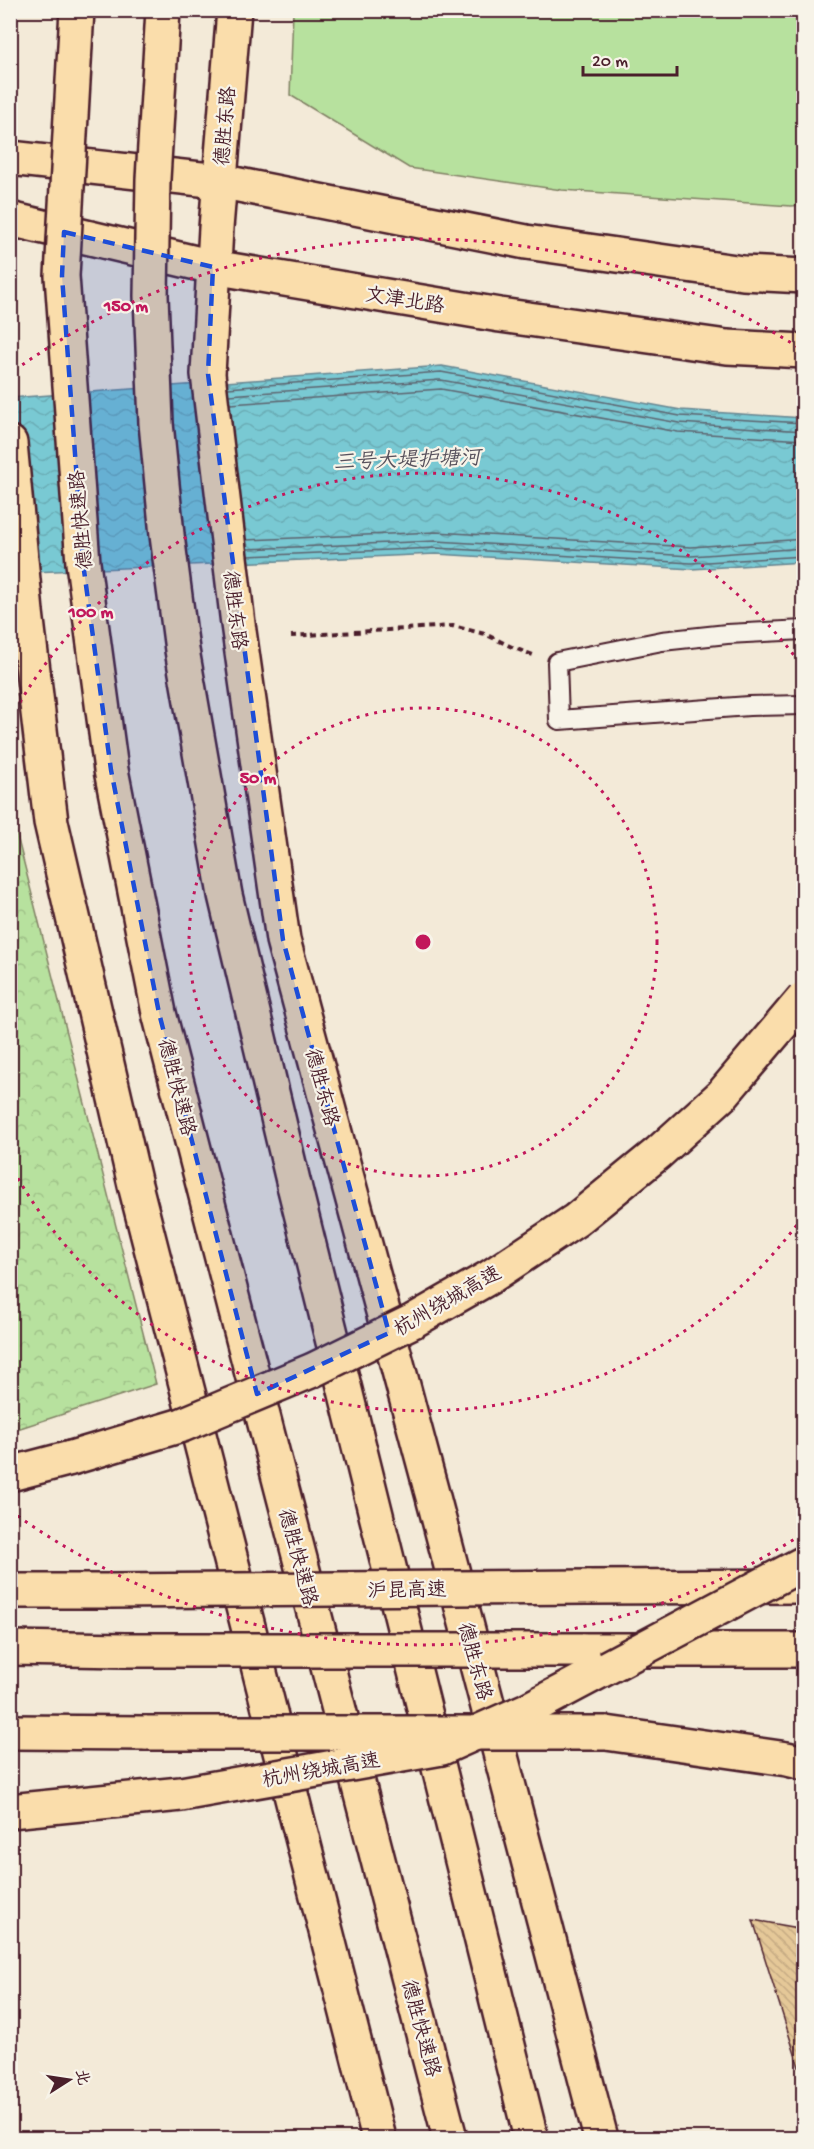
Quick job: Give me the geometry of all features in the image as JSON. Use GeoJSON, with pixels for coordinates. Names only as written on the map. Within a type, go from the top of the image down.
{"type":"FeatureCollection","features":[{"type":"Feature","properties":{"kind":"main road","name":"德胜快速路"},"geometry":{"type":"LineString","coordinates":[[77,10],[62,276],[83,563],[111,770],[159,1013],[450,2139]]}},
{"type":"Feature","properties":{"kind":"main road"},"geometry":{"type":"LineString","coordinates":[[163,10],[153,179],[152,296],[156,423],[167,535],[182,650],[225,895],[294,1185],[531,2139]]}},
{"type":"Feature","properties":{"kind":"main road","name":"德胜东路"},"geometry":{"type":"LineString","coordinates":[[234,10],[219,181],[208,374],[238,624],[283,940],[602,2139]]}},
{"type":"Feature","properties":{"kind":"main road"},"geometry":{"type":"LineString","coordinates":[[10,158],[219,181],[526,242],[743,273],[804,276]]}},
{"type":"Feature","properties":{"kind":"main road","name":"文津北路"},"geometry":{"type":"LineString","coordinates":[[10,219],[213,267],[500,315],[727,347],[804,351]]}},
{"type":"Feature","properties":{"kind":"main road"},"geometry":{"type":"LineString","coordinates":[[10,443],[26,612],[53,834],[135,1185],[379,2139]]}},
{"type":"Feature","properties":{"kind":"main road","name":"杭州绕城高速"},"geometry":{"type":"LineString","coordinates":[[10,1474],[182,1425],[313,1370],[413,1322],[490,1278],[576,1220],[658,1153],[722,1095],[804,998]]}},
{"type":"Feature","properties":{"kind":"main road","name":"杭州绕城高速"},"geometry":{"type":"LineString","coordinates":[[10,1811],[181,1794],[442,1748],[527,1710],[804,1563]]}},
{"type":"Feature","properties":{"kind":"main road","name":"沪昆高速"},"geometry":{"type":"LineString","coordinates":[[10,1591],[804,1586]]}},
{"type":"Feature","properties":{"kind":"main road"},"geometry":{"type":"LineString","coordinates":[[10,1648],[804,1650]]}},
{"type":"Feature","properties":{"kind":"main road"},"geometry":{"type":"LineString","coordinates":[[10,1732],[606,1733],[787,1758],[804,1763]]}},
{"type":"Feature","properties":{"kind":"lane"},"geometry":{"type":"LineString","coordinates":[[804,630],[727,634],[662,641],[557,662],[559,720],[749,706],[804,705]]}},
{"type":"Feature","properties":{"kind":"path"},"geometry":{"type":"LineString","coordinates":[[291,636],[453,626],[485,633],[514,648],[557,662]]}},
{"type":"Feature","properties":{"kind":"highlighted area"},"geometry":{"type":"Polygon","coordinates":[[[64,232],[213,267],[208,374],[283,940],[389,1333],[257,1394],[159,1013],[111,770],[83,563],[62,276],[64,232]]]}},
{"type":"Feature","properties":{"kind":"green space"},"geometry":{"type":"Polygon","coordinates":[[[293,11],[803,11],[803,205],[562,190],[409,168],[290,95],[293,11]]]}},
{"type":"Feature","properties":{"kind":"green space"},"geometry":{"type":"Polygon","coordinates":[[[11,812],[156,1384],[10,1431],[11,812]]]}},
{"type":"Feature","properties":{"kind":"water","name":"三号大堤护塘河"},"geometry":{"type":"Polygon","coordinates":[[[442,366],[681,410],[803,418],[803,562],[692,569],[436,554],[11,573],[10,398],[442,366]]]}},
{"type":"Feature","properties":{"kind":"building"},"geometry":{"type":"Polygon","coordinates":[[[753,1920],[804,1929],[804,2083],[753,1920]]]}}]}
